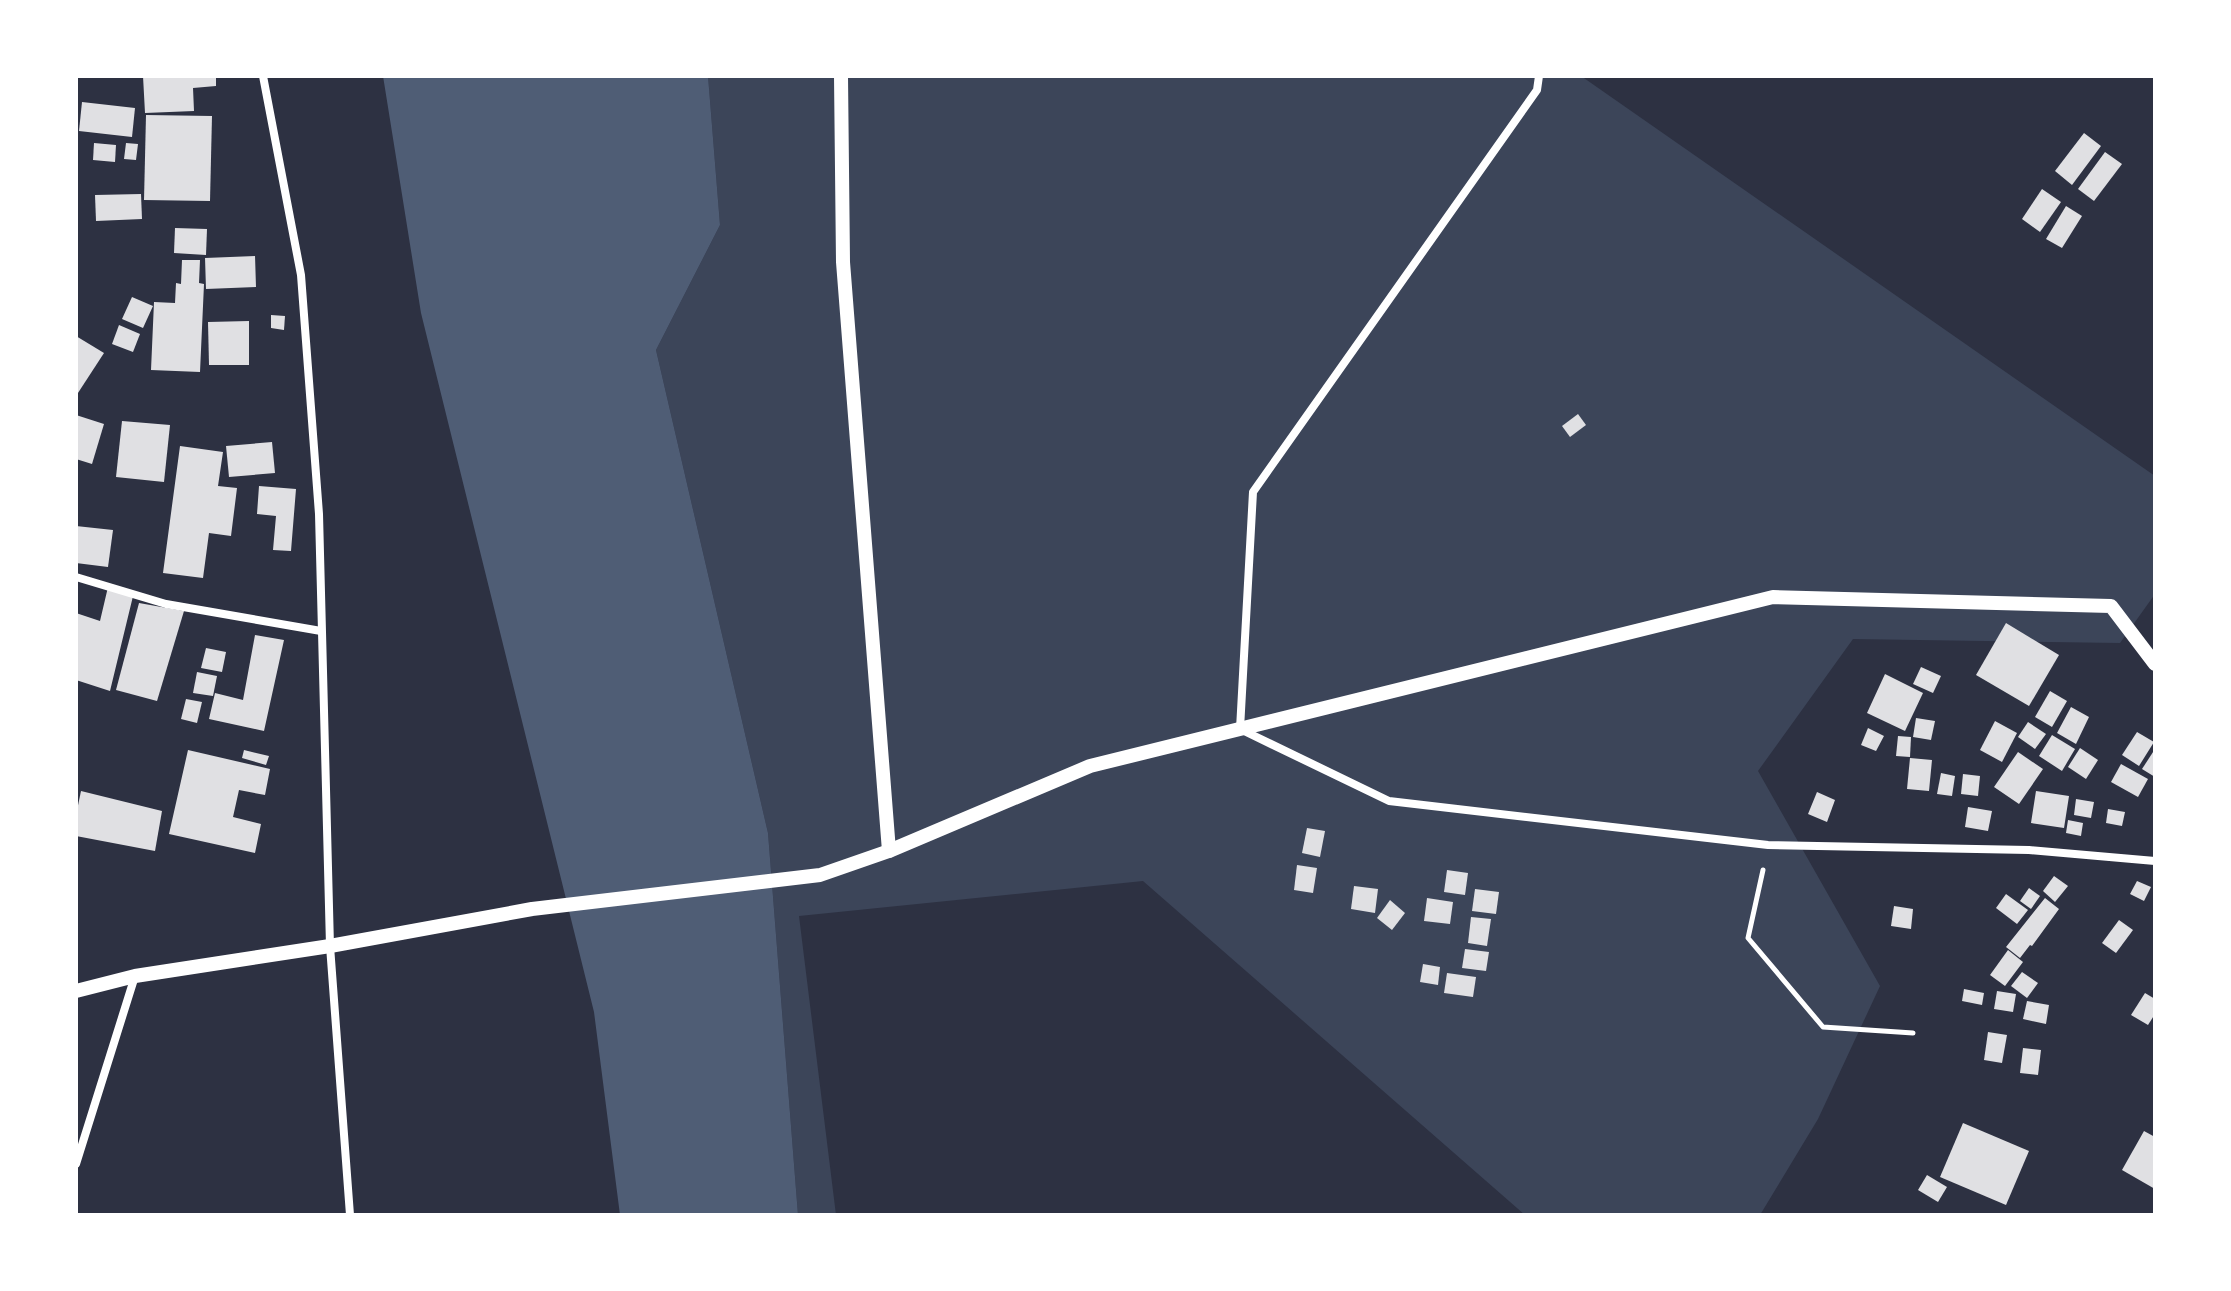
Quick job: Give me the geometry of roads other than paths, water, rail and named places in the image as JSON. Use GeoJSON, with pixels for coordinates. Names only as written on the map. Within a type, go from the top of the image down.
{"type":"FeatureCollection","features":[{"type":"Feature","properties":{"kind":"street"},"geometry":{"type":"LineString","coordinates":[[263,76],[301,275],[319,514],[330,946],[350,1215]]}},
{"type":"Feature","properties":{"kind":"street"},"geometry":{"type":"LineString","coordinates":[[841,76],[843,262],[889,851]]}},
{"type":"Feature","properties":{"kind":"street"},"geometry":{"type":"LineString","coordinates":[[1240,729],[1253,492],[1537,90],[1539,76]]}},
{"type":"Feature","properties":{"kind":"street"},"geometry":{"type":"LineString","coordinates":[[76,577],[166,604],[321,631]]}},
{"type":"Feature","properties":{"kind":"street"},"geometry":{"type":"LineString","coordinates":[[76,991],[135,976],[330,946],[532,909],[820,875],[889,851],[1090,766],[1773,597],[2111,606],[2155,664]]}},
{"type":"Feature","properties":{"kind":"street"},"geometry":{"type":"LineString","coordinates":[[1240,729],[1389,801],[1768,845],[2029,850],[2155,861]]}},
{"type":"Feature","properties":{"kind":"street"},"geometry":{"type":"LineString","coordinates":[[76,1164],[135,976]]}}]}
